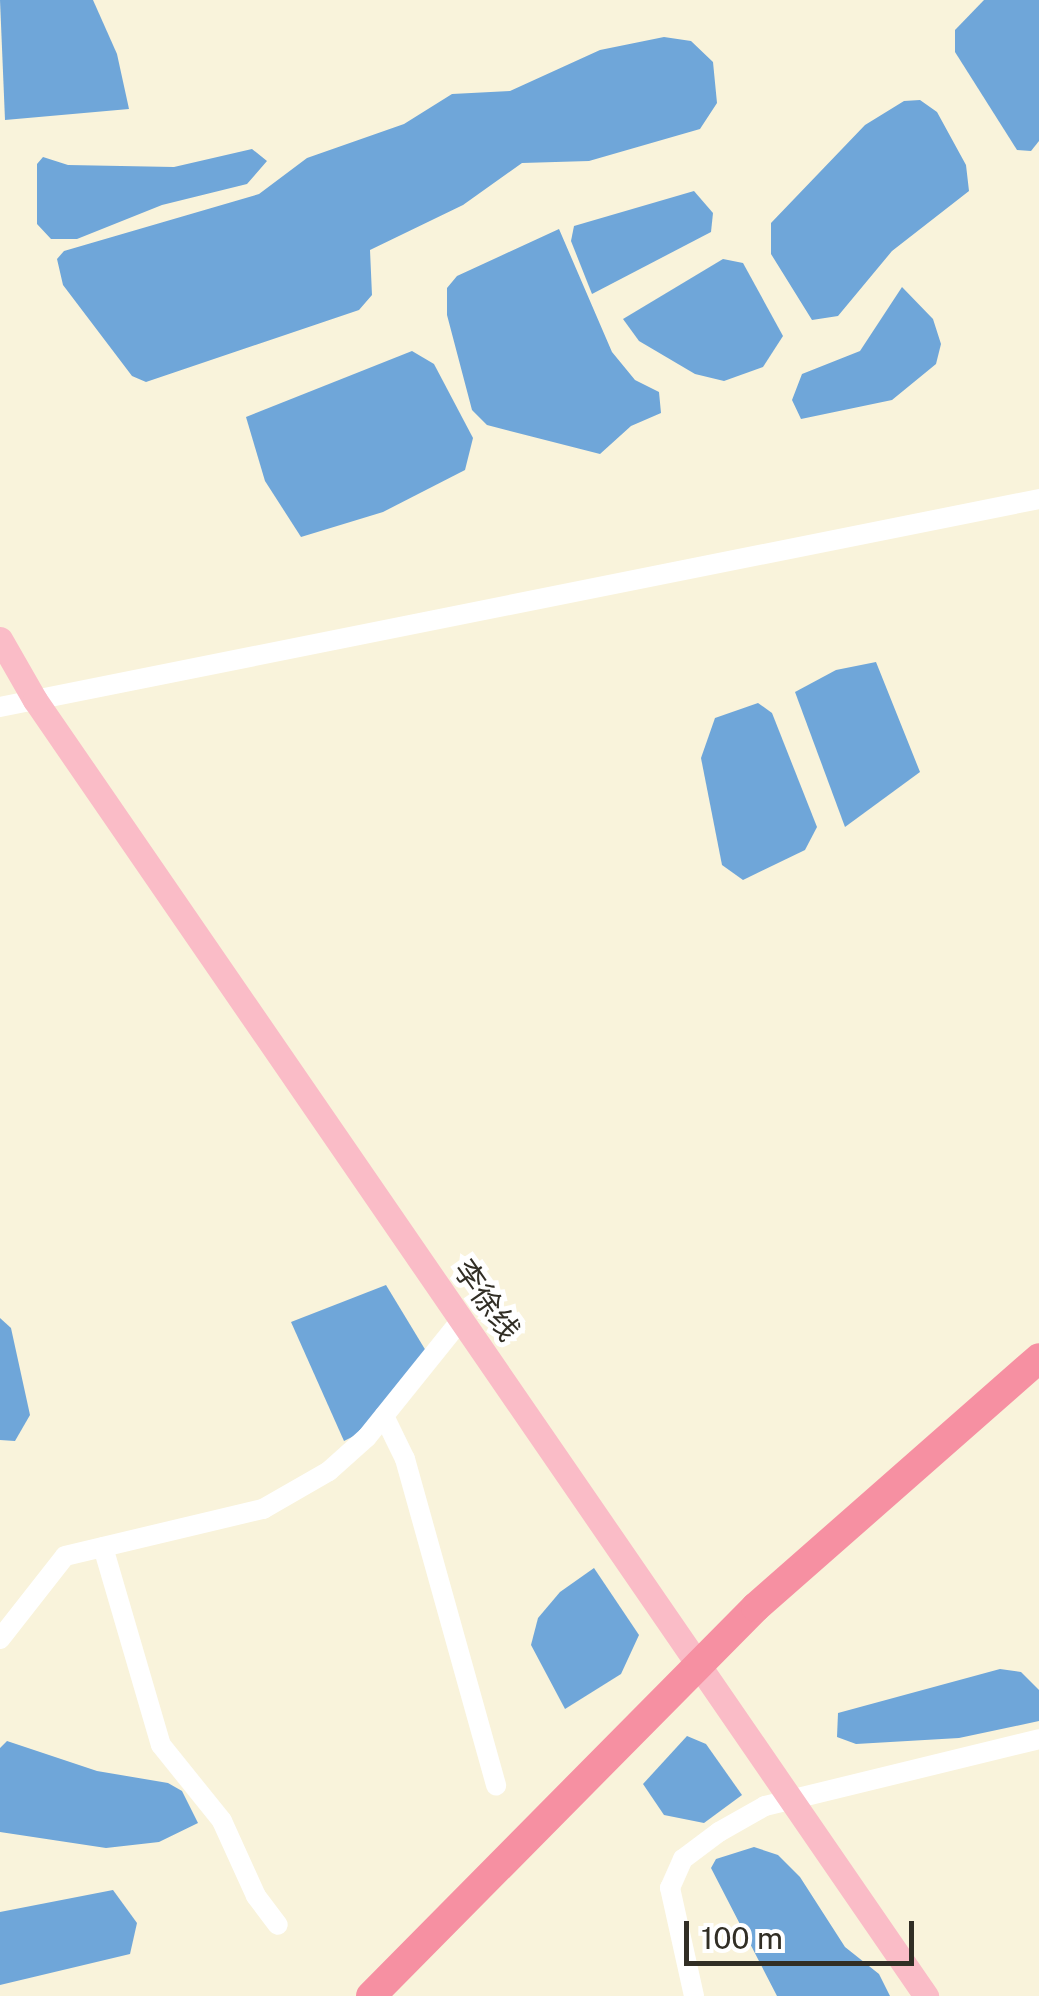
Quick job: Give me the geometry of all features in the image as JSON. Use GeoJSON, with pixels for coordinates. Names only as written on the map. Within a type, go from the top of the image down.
{"type":"FeatureCollection","features":[{"type":"Feature","properties":{"kind":"highway"},"geometry":{"type":"LineString","coordinates":[[385,1989],[697,1663],[1039,1358]]}},
{"type":"Feature","properties":{"kind":"main road","name":"李徐线"},"geometry":{"type":"LineString","coordinates":[[0,639],[35,700],[926,1996]]}},
{"type":"Feature","properties":{"kind":"street"},"geometry":{"type":"LineString","coordinates":[[0,707],[1039,499]]}},
{"type":"Feature","properties":{"kind":"street"},"geometry":{"type":"LineString","coordinates":[[0,1639],[65,1556],[281,1501],[346,1457],[461,1320]]}},
{"type":"Feature","properties":{"kind":"street"},"geometry":{"type":"LineString","coordinates":[[384,1416],[405,1459],[496,1786]]}},
{"type":"Feature","properties":{"kind":"street"},"geometry":{"type":"LineString","coordinates":[[103,1547],[161,1745],[222,1821],[256,1896],[278,1925]]}},
{"type":"Feature","properties":{"kind":"street"},"geometry":{"type":"LineString","coordinates":[[694,1996],[674,1922],[674,1873],[733,1824],[790,1799],[1039,1738]]}},
{"type":"Feature","properties":{"kind":"water"},"geometry":{"type":"Polygon","coordinates":[[[0,0],[93,0],[117,54],[129,109],[5,120],[0,0]]]}},
{"type":"Feature","properties":{"kind":"water"},"geometry":{"type":"Polygon","coordinates":[[[984,0],[1039,0],[1039,141],[1031,151],[1017,150],[955,52],[955,30],[984,0]]]}},
{"type":"Feature","properties":{"kind":"water"},"geometry":{"type":"Polygon","coordinates":[[[664,37],[691,41],[713,62],[717,103],[700,129],[589,161],[522,163],[463,205],[370,250],[372,295],[359,310],[146,382],[132,376],[63,285],[57,259],[64,251],[259,194],[307,158],[404,124],[452,94],[510,91],[600,50],[664,37]]]}},
{"type":"Feature","properties":{"kind":"water"},"geometry":{"type":"Polygon","coordinates":[[[920,100],[937,112],[966,165],[969,191],[892,251],[838,316],[812,320],[771,254],[771,223],[865,125],[904,101],[920,100]]]}},
{"type":"Feature","properties":{"kind":"water"},"geometry":{"type":"Polygon","coordinates":[[[252,149],[267,161],[247,184],[162,205],[77,239],[51,239],[37,224],[37,164],[43,157],[68,165],[174,167],[252,149]]]}},
{"type":"Feature","properties":{"kind":"water"},"geometry":{"type":"Polygon","coordinates":[[[694,191],[713,213],[711,232],[592,294],[571,241],[574,226],[694,191]]]}},
{"type":"Feature","properties":{"kind":"water"},"geometry":{"type":"Polygon","coordinates":[[[559,229],[612,352],[635,380],[659,392],[661,413],[631,426],[600,454],[487,425],[472,410],[447,315],[447,288],[457,276],[559,229]]]}},
{"type":"Feature","properties":{"kind":"water"},"geometry":{"type":"Polygon","coordinates":[[[723,259],[743,263],[783,336],[763,367],[724,381],[695,374],[639,341],[623,319],[723,259]]]}},
{"type":"Feature","properties":{"kind":"water"},"geometry":{"type":"Polygon","coordinates":[[[902,287],[933,319],[941,344],[936,364],[892,400],[801,419],[792,400],[802,374],[860,351],[902,287]]]}},
{"type":"Feature","properties":{"kind":"water"},"geometry":{"type":"Polygon","coordinates":[[[412,351],[434,364],[473,438],[465,470],[383,512],[301,537],[265,481],[246,417],[412,351]]]}},
{"type":"Feature","properties":{"kind":"water"},"geometry":{"type":"Polygon","coordinates":[[[876,662],[920,772],[845,827],[795,692],[836,670],[876,662]]]}},
{"type":"Feature","properties":{"kind":"water"},"geometry":{"type":"Polygon","coordinates":[[[758,703],[772,713],[817,827],[805,850],[743,880],[722,865],[701,758],[715,718],[758,703]]]}},
{"type":"Feature","properties":{"kind":"water"},"geometry":{"type":"Polygon","coordinates":[[[386,1285],[426,1351],[362,1432],[344,1441],[291,1322],[386,1285]]]}},
{"type":"Feature","properties":{"kind":"water"},"geometry":{"type":"Polygon","coordinates":[[[0,1318],[11,1328],[30,1415],[15,1441],[0,1440],[0,1318]]]}},
{"type":"Feature","properties":{"kind":"water"},"geometry":{"type":"Polygon","coordinates":[[[594,1568],[639,1635],[621,1674],[565,1709],[531,1645],[538,1618],[560,1592],[594,1568]]]}},
{"type":"Feature","properties":{"kind":"water"},"geometry":{"type":"Polygon","coordinates":[[[1000,1669],[1021,1672],[1039,1690],[1039,1721],[959,1738],[856,1744],[837,1737],[838,1713],[1000,1669]]]}},
{"type":"Feature","properties":{"kind":"water"},"geometry":{"type":"Polygon","coordinates":[[[687,1736],[706,1744],[742,1795],[704,1823],[664,1815],[643,1784],[687,1736]]]}},
{"type":"Feature","properties":{"kind":"water"},"geometry":{"type":"Polygon","coordinates":[[[7,1741],[97,1771],[168,1783],[182,1791],[198,1823],[159,1842],[106,1848],[0,1832],[0,1748],[7,1741]]]}},
{"type":"Feature","properties":{"kind":"water"},"geometry":{"type":"Polygon","coordinates":[[[754,1847],[778,1855],[800,1877],[845,1947],[879,1974],[890,1996],[777,1996],[711,1868],[716,1859],[754,1847]]]}},
{"type":"Feature","properties":{"kind":"water"},"geometry":{"type":"Polygon","coordinates":[[[113,1890],[137,1923],[130,1954],[0,1985],[0,1912],[113,1890]]]}}]}
